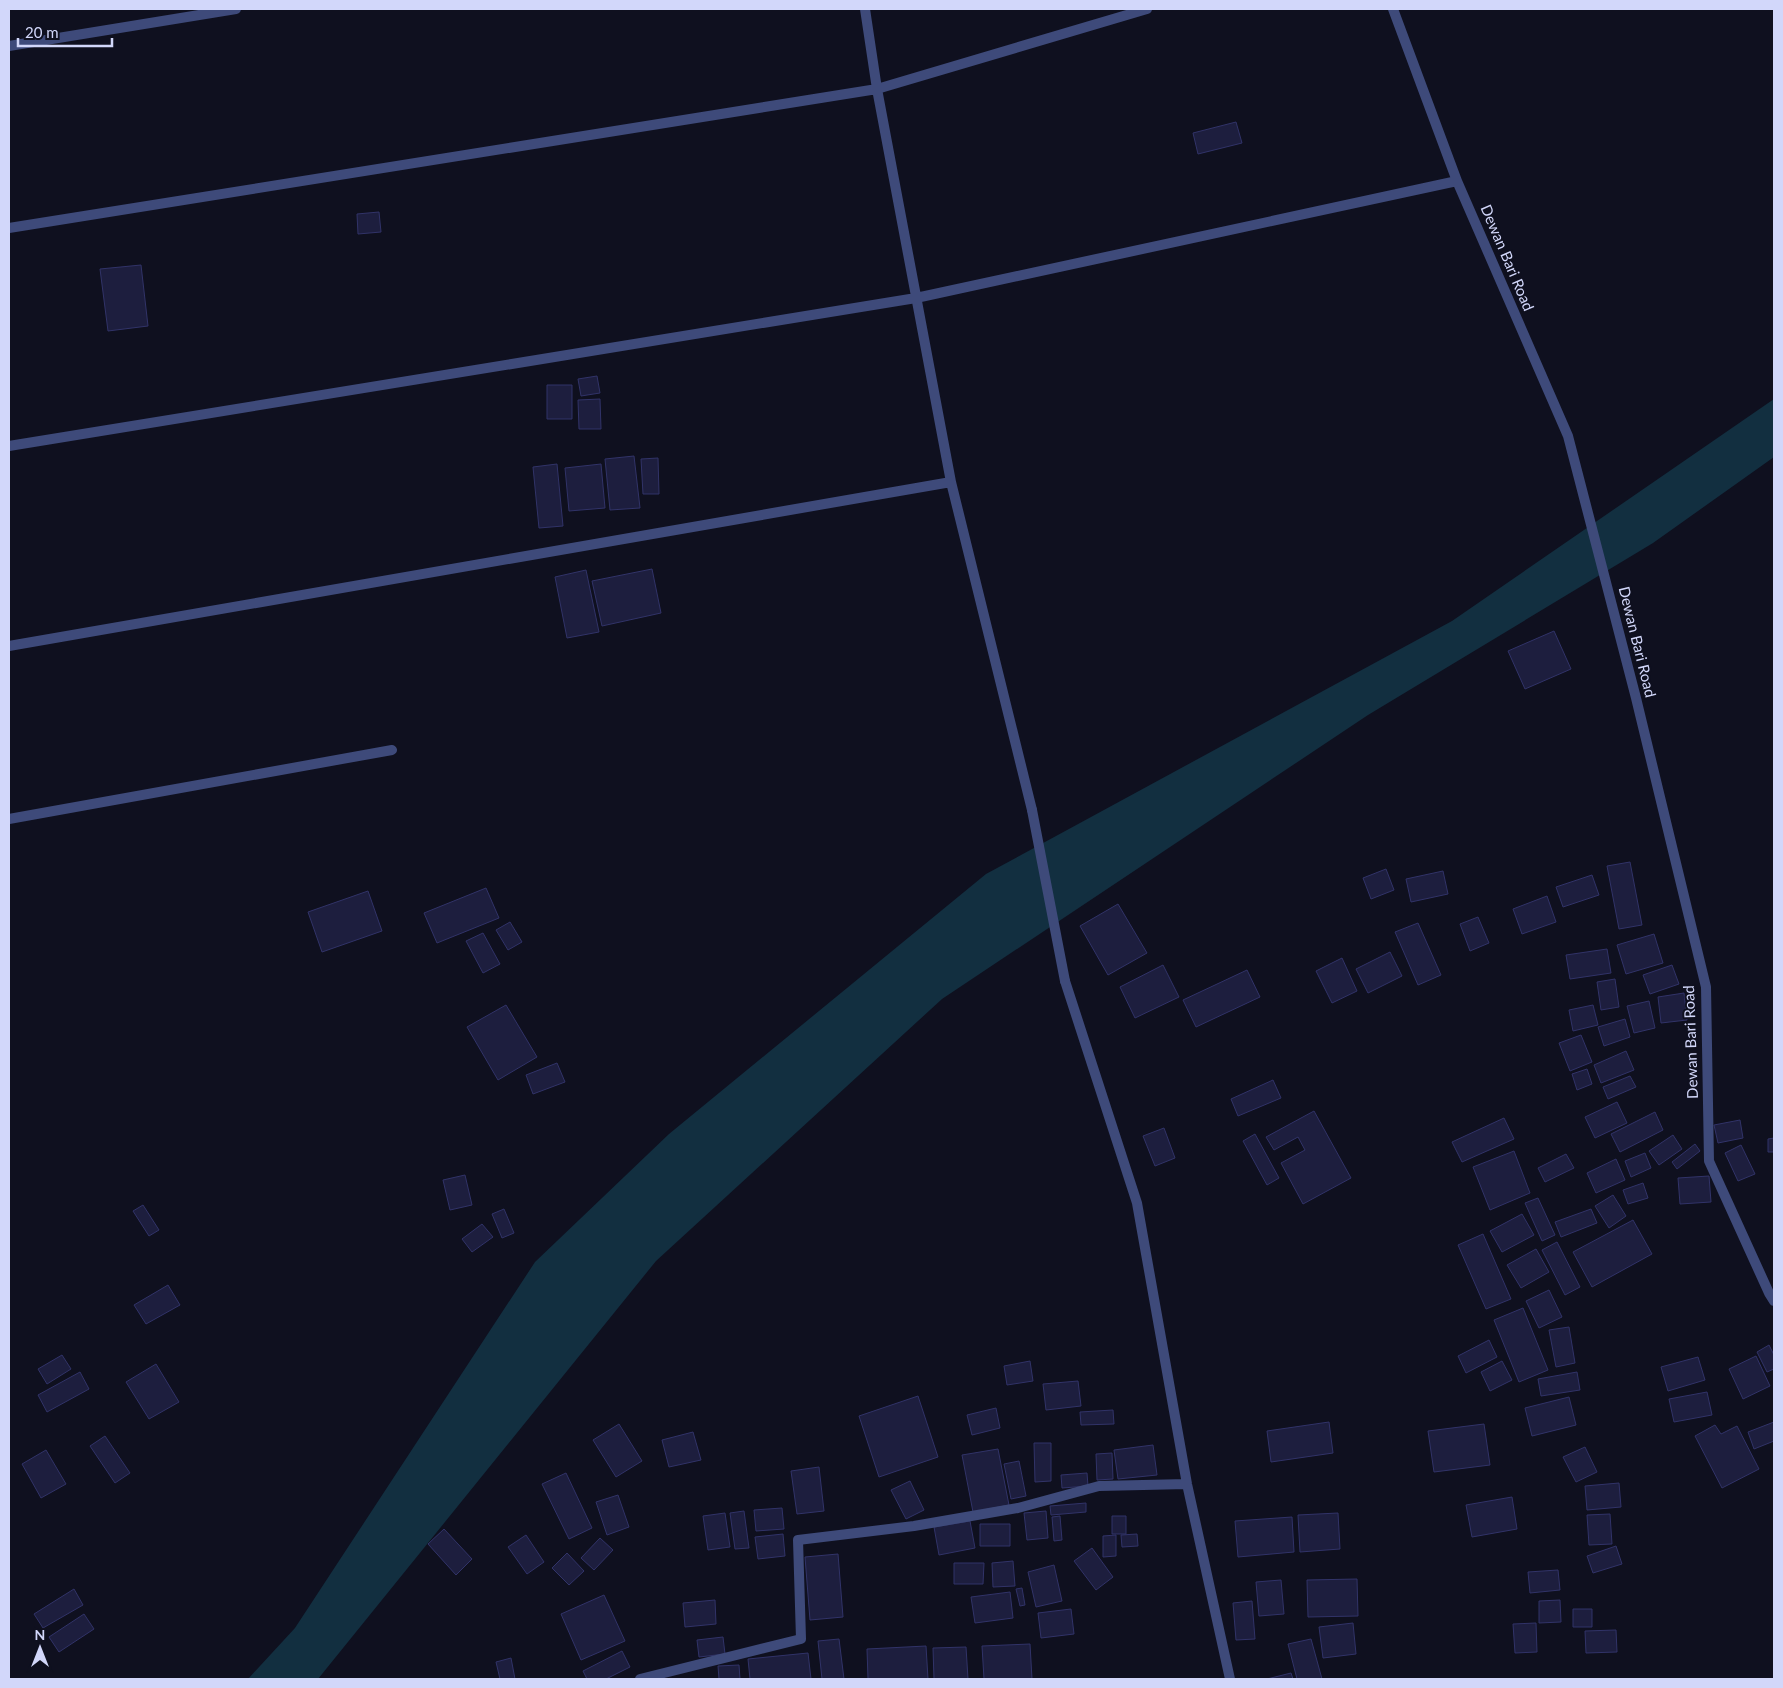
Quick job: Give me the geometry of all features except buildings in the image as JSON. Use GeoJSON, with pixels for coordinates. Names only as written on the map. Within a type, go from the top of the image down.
{"type":"FeatureCollection","features":[{"type":"Feature","properties":{"kind":"street"},"geometry":{"type":"LineString","coordinates":[[9,46],[236,9]]}},
{"type":"Feature","properties":{"kind":"street"},"geometry":{"type":"LineString","coordinates":[[865,9],[877,89],[951,482],[1032,810],[1065,981],[1137,1203],[1187,1484],[1230,1679]]}},
{"type":"Feature","properties":{"kind":"street"},"geometry":{"type":"LineString","coordinates":[[9,228],[877,89],[1147,9]]}},
{"type":"Feature","properties":{"kind":"street","name":"Dewan Bari Road"},"geometry":{"type":"LineString","coordinates":[[1393,9],[1457,180],[1568,436],[1636,698],[1706,987],[1709,1160],[1769,1293],[1774,1300]]}},
{"type":"Feature","properties":{"kind":"street"},"geometry":{"type":"LineString","coordinates":[[9,446],[916,298],[1457,180]]}},
{"type":"Feature","properties":{"kind":"street"},"geometry":{"type":"LineString","coordinates":[[9,646],[951,482]]}},
{"type":"Feature","properties":{"kind":"street"},"geometry":{"type":"LineString","coordinates":[[9,819],[392,750]]}},
{"type":"Feature","properties":{"kind":"street"},"geometry":{"type":"LineString","coordinates":[[640,1679],[800,1638],[798,1540],[914,1526],[1018,1508],[1099,1486],[1187,1484]]}},
{"type":"Feature","properties":{"kind":"water"},"geometry":{"type":"Polygon","coordinates":[[[1774,399],[1774,457],[1653,543],[1368,715],[942,999],[656,1261],[318,1679],[248,1679],[295,1628],[535,1262],[669,1134],[986,874],[1452,621],[1774,399]]]}}]}
